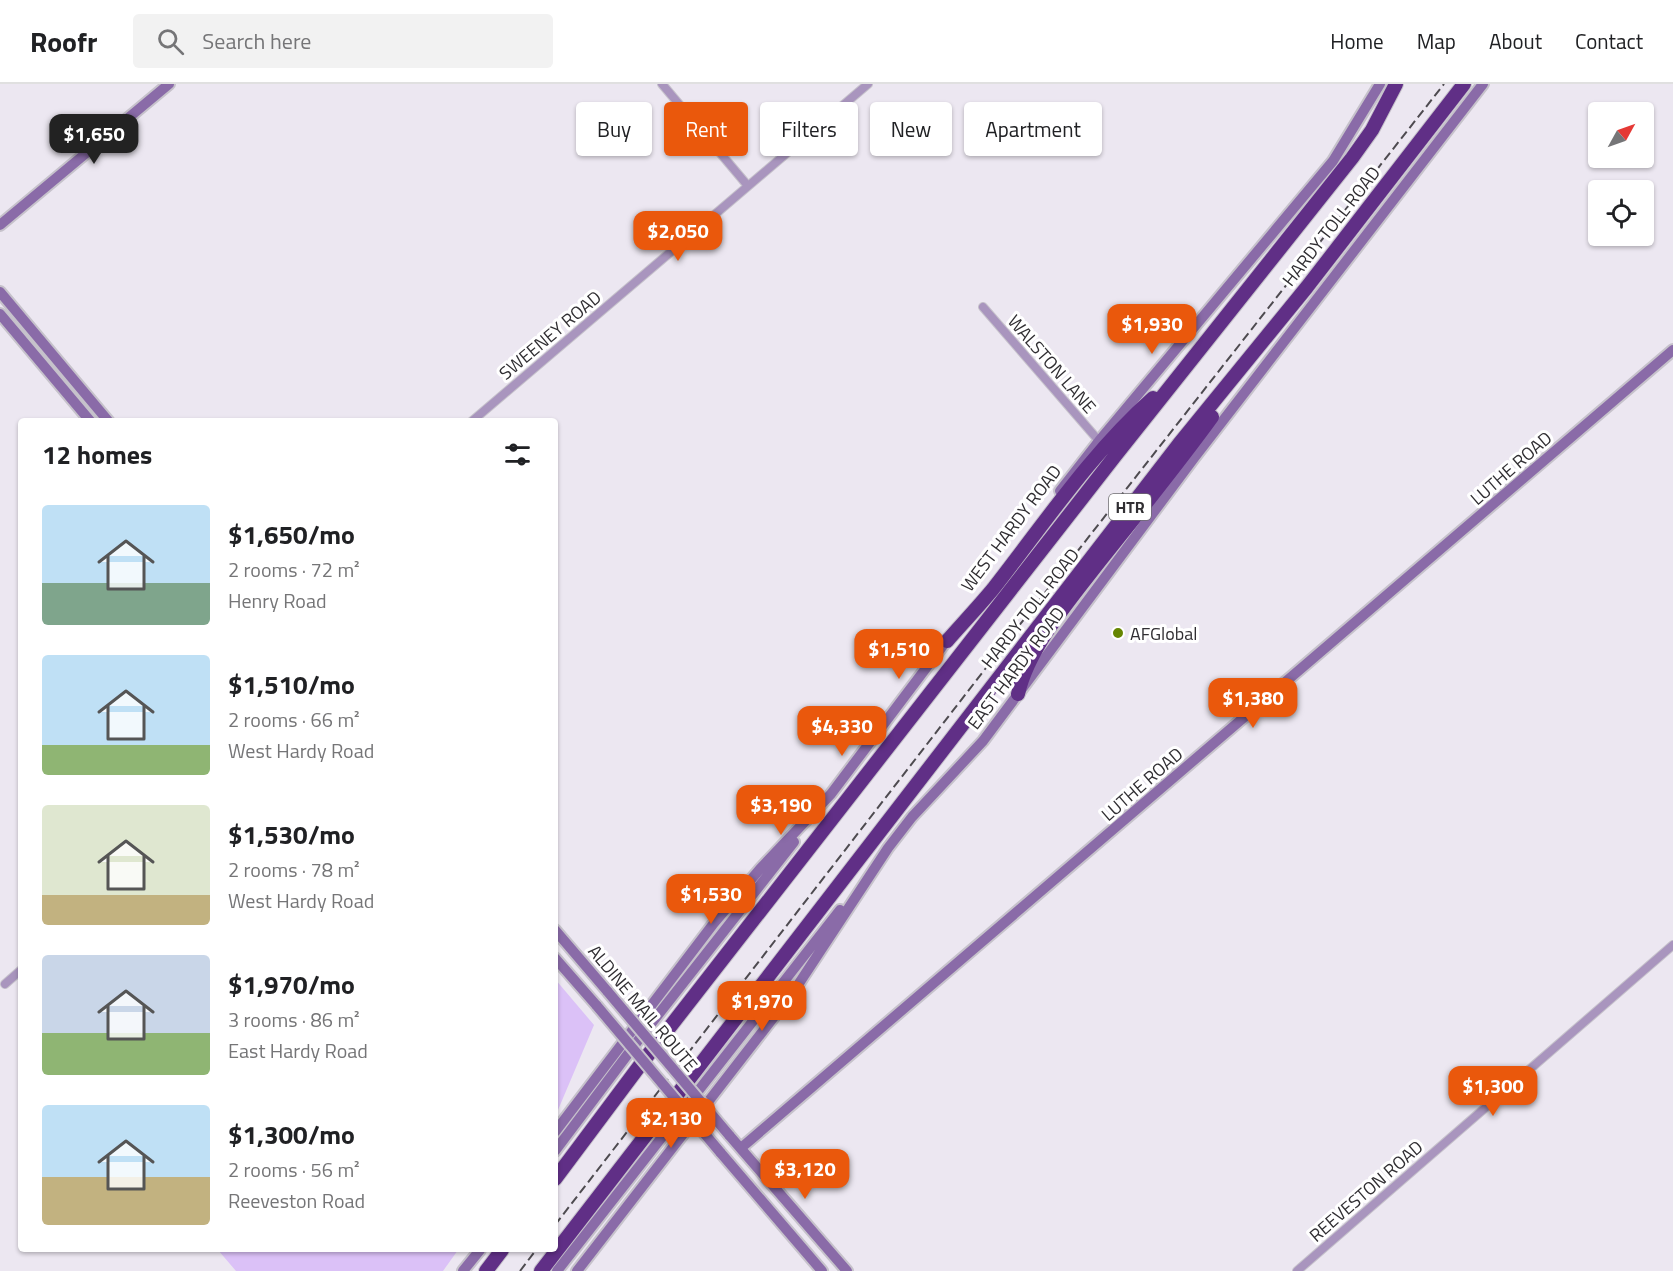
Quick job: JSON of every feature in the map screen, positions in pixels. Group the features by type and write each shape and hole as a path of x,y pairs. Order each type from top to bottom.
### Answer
{"highway":[{"name":"HARDY TOLL ROAD","path":"558,1175 1181,373 1352,158 1372,130 1396,84"},
{"name":"HARDY TOLL ROAD","path":"558,1249 1179,444 1307,287 1464,84"},
{"path":"1018,694 1021,679 1040,644 1074,595 1209,422 1307,287"},
{"path":"946,641 991,591 1062,498 1132,416 1181,373"},
{"path":"486,1271 500,1252"},
{"name":"HARDY TOLL ROAD","path":"541,1271 556,1252"}],"main road":[{"path":"0,225 169,84"},
{"name":"WEST HARDY ROAD","path":"558,1128 714,923 760,869 831,795 1099,441 1333,161 1380,84"},
{"name":"EAST HARDY ROAD","path":"577,1271 794,991 888,848 912,817 983,741 1194,458 1483,84"},
{"path":"0,292 106,418"},
{"path":"0,314 89,418"},
{"name":"LUTHE ROAD","path":"741,1148 1673,350"},
{"path":"46,368 55,358"},
{"path":"558,1147 643,1034 831,795"},
{"path":"557,1271 888,848"},
{"name":"ALDINE MAIL ROUTE","path":"558,934 847,1271"},
{"name":"ALDINE MAIL ROUTE","path":"558,961 820,1269"},
{"path":"462,1271 473,1252"},
{"path":"462,1271 478,1252"},
{"path":"820,1269 832,1253"}],"street":[{"path":"662,84 748,186"},
{"name":"SWEENEY ROAD","path":"476,418 863,86"},
{"name":"WALSTON LANE","path":"983,306 1099,441"},
{"name":"REEVESTON ROAD","path":"1297,1271 1673,945"},
{"path":"5,984 18,973"}],"shaded area":[{"path":"558,983 594,1025 558,1110"},
{"path":"220,1252 457,1252 443,1271 236,1271"}],"railway":[{"path":"558,1221 989,664 1444,84"},
{"path":"520,1271 534,1252"}],"place":[{"name":"AFGlobal","path":"1118,633"}]}
